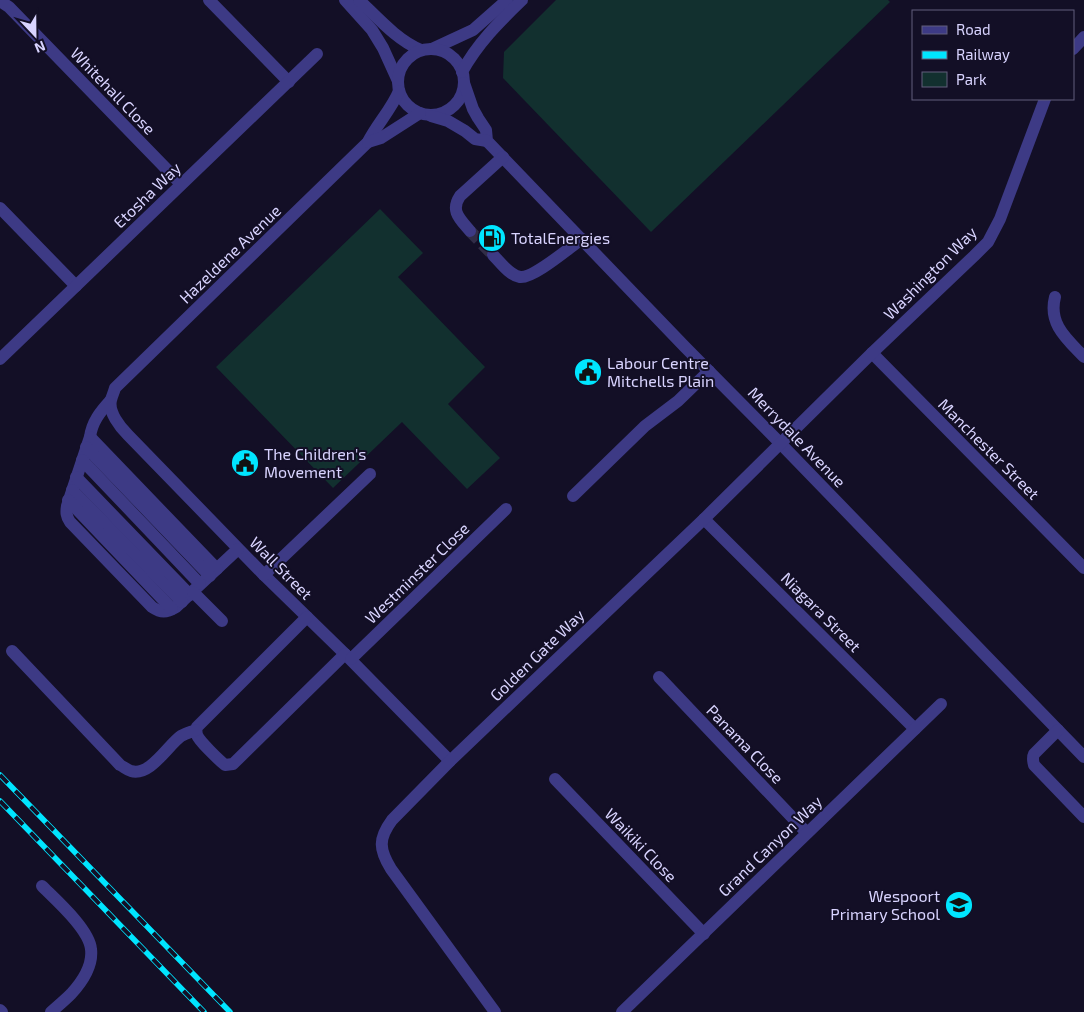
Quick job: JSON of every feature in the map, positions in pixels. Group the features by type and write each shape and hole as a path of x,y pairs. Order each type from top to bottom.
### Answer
{"street":[{"path":"209,0 289,82"},
{"path":"344,0 372,30 383,48 404,101 411,108 425,114 440,113 450,109 457,102 462,93 463,77 469,58 494,27 522,0"},
{"path":"359,0 411,46 426,50 442,51 451,56 458,63 463,77"},
{"path":"399,86 400,71 412,55 473,30 507,0"},
{"name":"Whitehall Close","path":"0,1 9,7 181,184"},
{"path":"1074,48 1084,37"},
{"name":"Etosha Way","path":"0,359 317,54"},
{"name":"Merrydale Avenue","path":"463,77 475,113 486,130 487,141"},
{"name":"Hazeldene Avenue","path":"110,401 115,388 368,142 374,130 394,104 399,86"},
{"name":"Washington Way","path":"872,353 988,242 1000,219 1045,100"},
{"name":"Hazeldene Avenue","path":"368,142 381,138 425,114"},
{"name":"Merrydale Avenue","path":"425,114 448,121 476,139 487,141 1084,757"},
{"path":"470,231 457,214 455,207 457,201 460,196 503,158"},
{"path":"0,208 76,286"},
{"path":"493,254 514,275 521,277 529,276 582,239"},
{"path":"1055,297 1052,307 1054,317 1066,338 1084,357"},
{"name":"Golden Gate Way","path":"495,1012 383,856 381,846 384,830 450,762 704,519 872,353"},
{"name":"Manchester Street","path":"872,353 1084,568"},
{"path":"573,496 645,426 678,400 709,371"},
{"path":"110,401 95,420 70,495 66,511 74,527 152,607 160,612 168,612 195,590 238,549"},
{"name":"Wall Street","path":"110,401 118,425 238,549 348,657 450,762"},
{"path":"88,442 195,590"},
{"path":"82,460 222,621"},
{"path":"264,575 370,474"},
{"path":"76,477 195,590"},
{"path":"70,495 195,590"},
{"name":"Westminster Close","path":"196,730 198,738 219,760 225,765 233,764 506,509"},
{"name":"Niagara Street","path":"704,519 915,729"},
{"path":"12,651 120,765 129,771 135,772 148,768 183,734 196,730 200,723 307,617"},
{"name":"Panama Close","path":"658,677 808,832"},
{"name":"Grand Canyon Way","path":"622,1012 941,704"},
{"path":"1058,730 1034,754 1033,762 1084,817"},
{"name":"Waikiki Close","path":"555,779 704,934"},
{"path":"42,886 82,928 91,947 91,958 84,976 71,994 51,1012"}],"green space":[{"path":"556,0 888,0 890,2 651,232 503,78 504,52"},
{"path":"380,209 423,253 398,277 485,367 448,404 500,458 467,489 402,422 333,488 216,367"}],"tunnel":[{"path":"470,231 493,255"}],"railway":[{"path":"0,775 230,1012"},
{"path":"0,801 204,1012"}],"place":[{"name":"TotalEnergies","path":"492,238"},
{"name":"Labour Centre Mitchells Plain","path":"588,372"},
{"name":"The Children's Movement","path":"245,463"},
{"name":"Wespoort Primary School","path":"959,905"}]}
